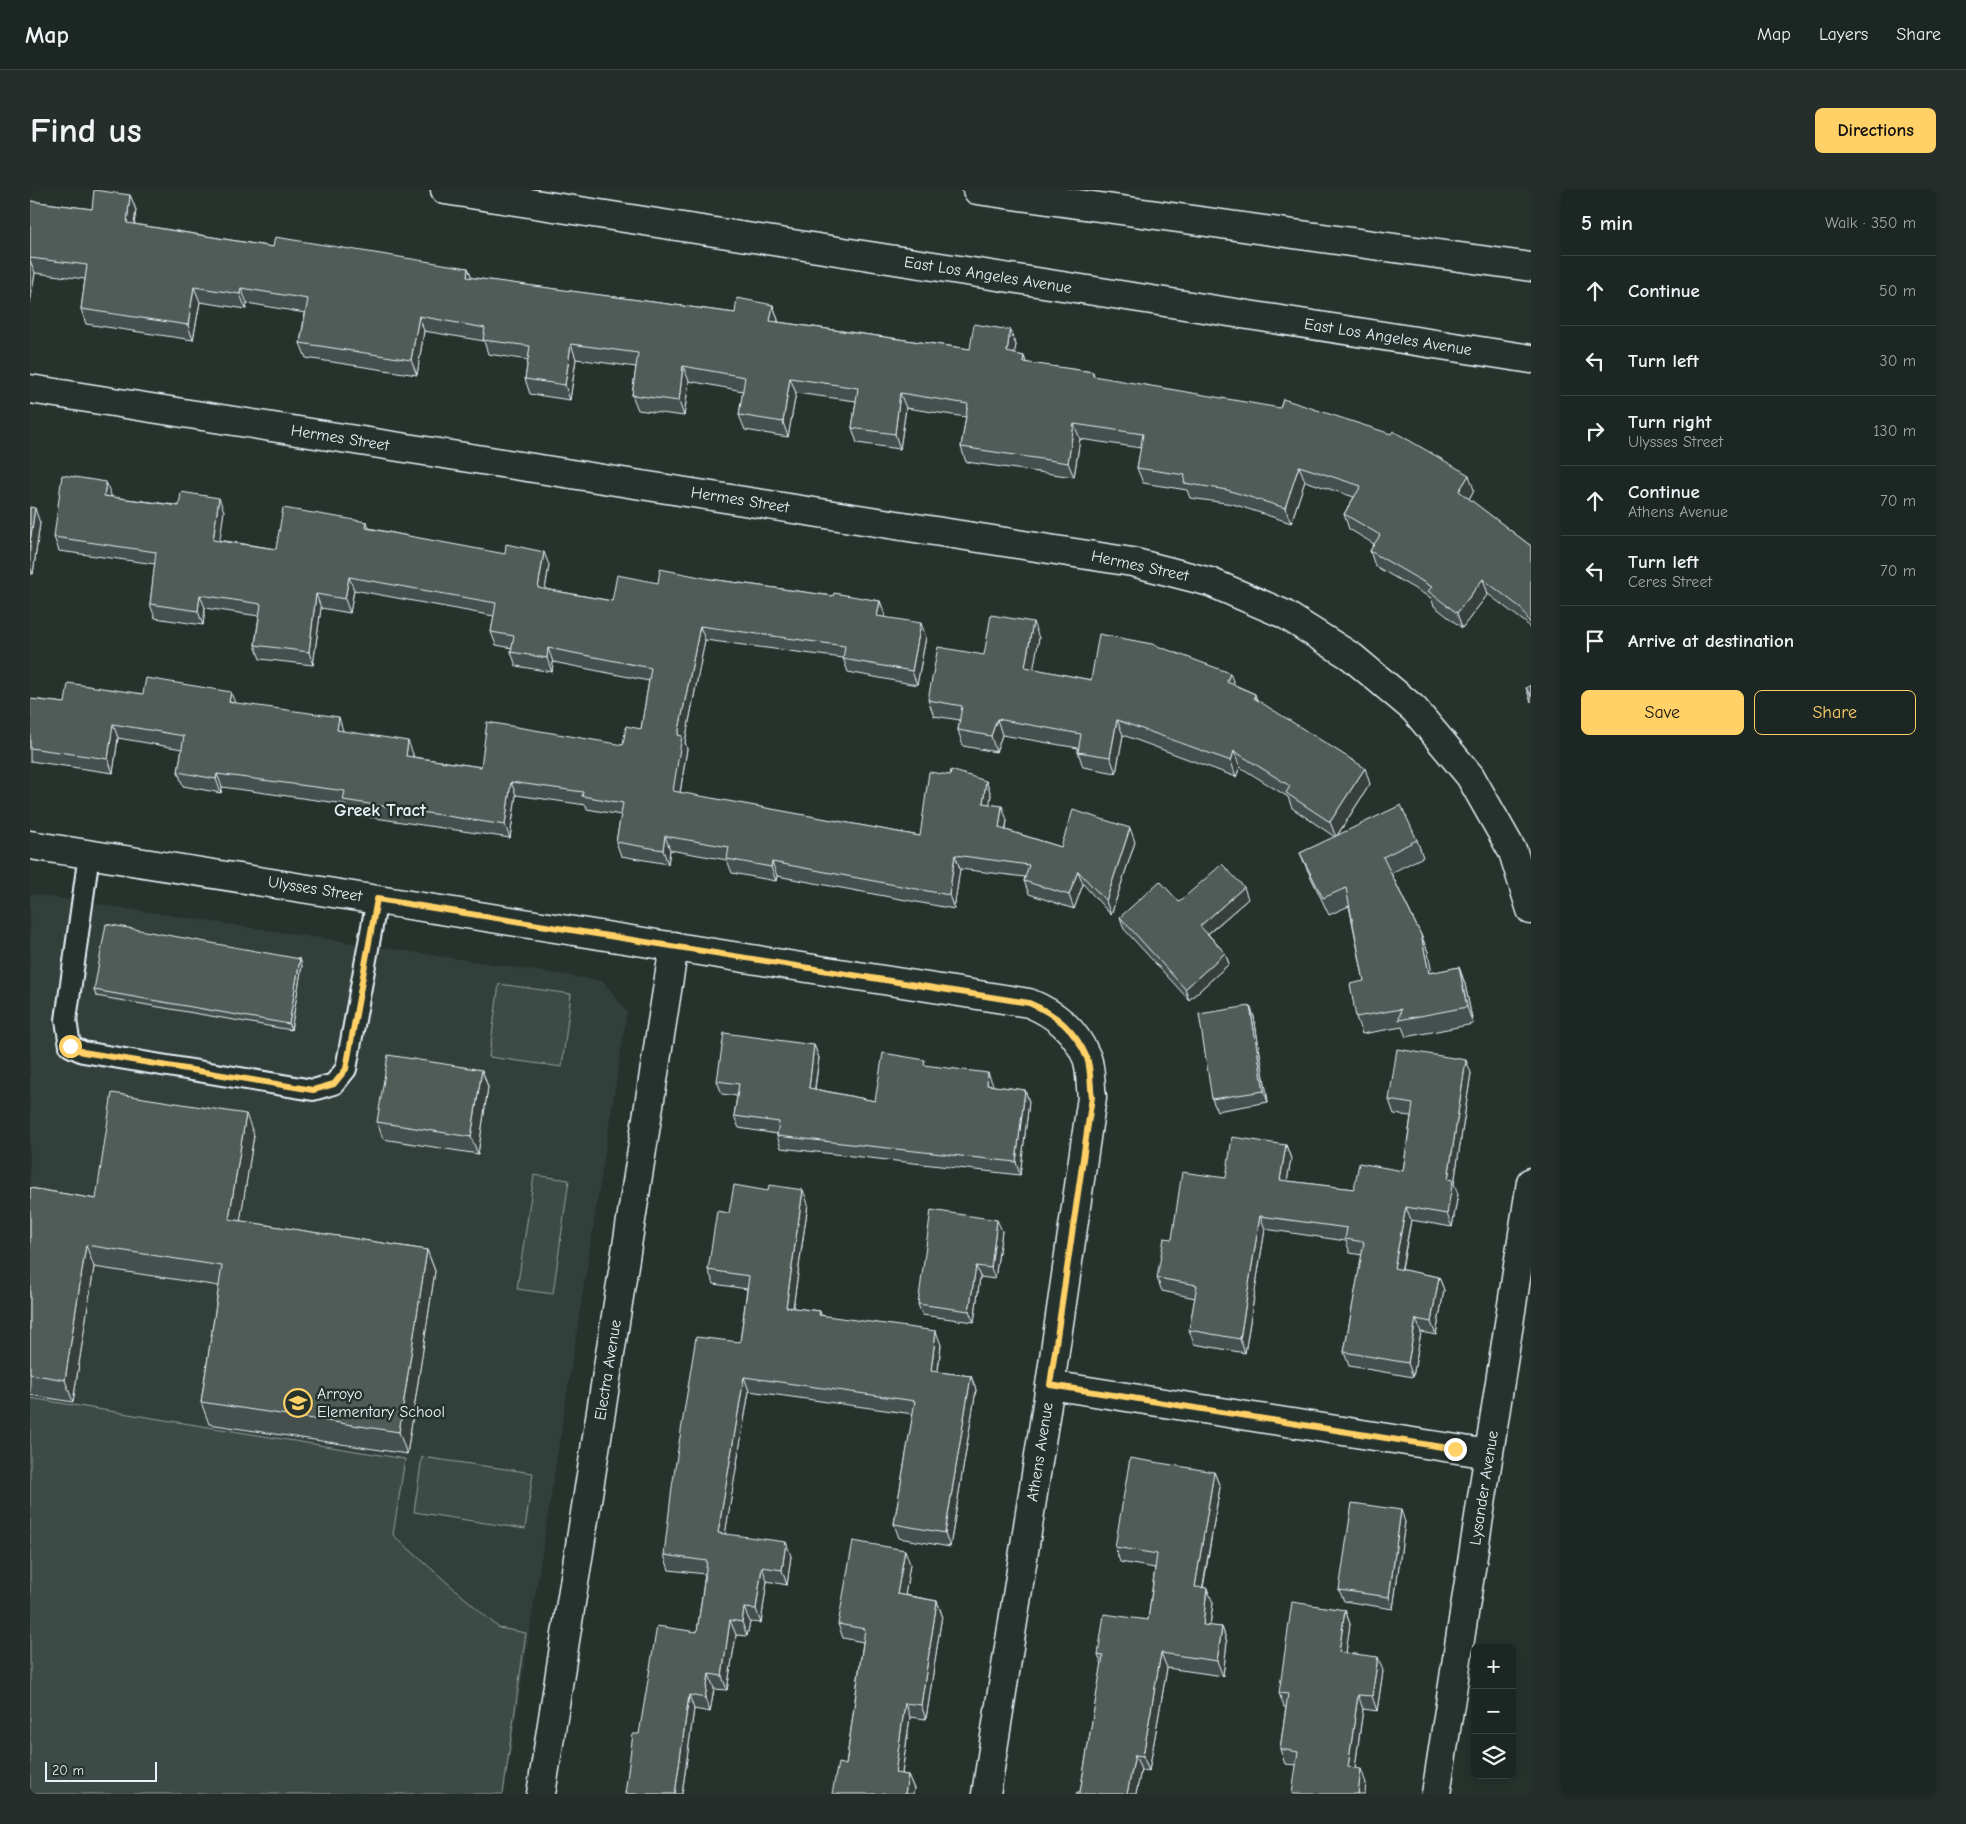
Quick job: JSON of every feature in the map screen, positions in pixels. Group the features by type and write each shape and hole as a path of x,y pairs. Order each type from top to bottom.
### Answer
{"street":[{"name":"East Los Angeles Avenue","path":"445,190 1531,360"},
{"path":"977,190 1531,267"},
{"name":"Hermes Street","path":"30,389 1132,562 1210,582 1284,614 1352,656 1414,709 1470,776 1512,852 1531,910"},
{"name":"Ulysses Street","path":"30,845 1029,1003 1050,1011 1067,1026"},
{"name":"Electra Avenue","path":"541,1794 674,946"},
{"name":"Athens Avenue","path":"986,1794 1050,1385 1092,1097 1087,1059 1067,1026"},
{"name":"Lysander Avenue","path":"1436,1794 1531,1182"},
{"path":"1050,1385 1490,1454"}],"lane":[{"path":"89,854 66,1020 70,1046 83,1052 313,1090 334,1084 346,1069 377,899"}],"shaded area":[{"name":"Arroyo Elementary School","path":"30,894 603,981 627,1012 504,1794 30,1794"},
{"path":"499,984 571,994 562,1067 489,1057"},
{"path":"534,1175 569,1180 553,1294 517,1289"},
{"path":"30,1398 405,1459 393,1535 499,1628 526,1633 503,1794 30,1794"},
{"path":"422,1457 533,1473 525,1529 414,1512"}],"building":[{"path":"94,190 130,195 127,223 273,247 275,237 468,268 467,277 735,313 737,298 773,305 770,321 970,349 974,324 1010,330 1007,352 1024,356 1023,362 1093,372 1093,376 1280,408 1283,399 1391,434 1393,431 1469,475 1459,491 1531,546 1531,624 1521,608 1483,579 1457,613 1428,591 1432,587 1370,551 1380,535 1344,514 1361,486 1299,466 1285,508 1227,490 1184,483 1185,475 1137,468 1143,434 1074,424 1068,463 961,447 968,404 900,393 895,434 852,428 858,388 790,378 783,422 739,415 745,377 683,366 679,401 632,395 638,353 571,344 565,385 525,379 530,346 483,340 485,328 419,316 411,360 300,343 308,299 241,288 240,294 194,287 188,325 81,309 87,265 30,258 30,201 92,209"},
{"path":"62,475 106,482 104,496 179,506 181,492 219,498 213,540 276,549 283,508 367,522 366,528 505,554 506,544 544,552 538,588 612,601 617,575 658,583 660,569 710,579 833,596 834,593 880,601 877,616 921,623 912,671 843,659 845,646 700,626 678,735 682,736 673,791 920,836 929,772 950,775 951,770 986,781 983,803 1002,806 999,828 1061,847 1073,810 1130,828 1106,901 1078,871 1069,895 1024,881 1029,865 955,855 949,895 772,862 771,867 727,859 729,847 665,836 663,850 616,842 623,803 582,796 583,792 511,782 505,825 343,800 345,791 217,774 216,779 178,772 184,736 113,724 108,759 30,748 30,699 65,703 68,683 143,694 146,678 231,692 229,702 339,717 337,730 408,741 406,756 481,767 487,722 623,745 626,726 641,729 651,668 548,648 547,658 511,652 514,636 491,632 496,603 349,577 345,599 316,594 309,652 255,645 261,604 200,595 198,611 150,604 156,552 54,537"},
{"path":"30,507 35,508 30,542"},
{"path":"991,615 1033,622 1025,667 1091,680 1099,634 1152,644 1230,673 1227,682 1255,694 1254,698 1365,768 1330,822 1286,793 1290,786 1234,751 1231,761 1117,720 1110,757 1078,752 1081,734 997,719 991,736 958,730 962,706 928,700 938,647 984,655"},
{"path":"1531,685 1531,696 1526,688"},
{"path":"1401,805 1417,840 1383,857 1421,935 1429,973 1459,967 1467,1007 1399,1020 1401,1009 1356,1017 1350,984 1364,981 1346,888 1323,898 1300,853"},
{"path":"1222,864 1244,887 1200,926 1225,953 1185,989 1120,917 1160,881 1179,902"},
{"path":"106,924 300,959 289,1024 94,990"},
{"path":"1250,1006 1264,1091 1212,1099 1199,1014"},
{"path":"724,1033 814,1045 809,1088 875,1101 883,1053 925,1060 924,1065 988,1073 987,1085 1025,1090 1016,1162 777,1136 779,1122 734,1116 739,1084 717,1081"},
{"path":"1397,1049 1466,1060 1448,1179 1453,1180 1447,1214 1406,1207 1394,1268 1439,1277 1431,1322 1416,1319 1408,1363 1344,1352 1364,1242 1345,1239 1347,1228 1260,1216 1240,1339 1189,1330 1197,1285 1157,1278 1164,1238 1172,1239 1182,1172 1226,1178 1232,1137 1286,1145 1280,1180 1354,1189 1359,1163 1403,1171 1413,1104 1389,1100"},
{"path":"388,1055 482,1070 471,1137 377,1122"},
{"path":"112,1093 246,1114 229,1219 427,1250 399,1432 201,1402 222,1266 86,1245 65,1380 30,1374 30,1188 96,1199"},
{"path":"734,1185 768,1191 769,1185 803,1190 786,1307 820,1311 819,1315 936,1331 931,1371 971,1376 945,1533 894,1524 915,1401 744,1377 718,1533 786,1542 782,1570 762,1567 756,1609 744,1608 742,1622 730,1620 722,1676 709,1674 705,1698 689,1695 675,1794 625,1794 633,1734 639,1734 657,1626 697,1632 707,1561 664,1555 672,1487 696,1337 740,1342 749,1276 708,1270 717,1211 729,1213"},
{"path":"931,1210 997,1220 991,1268 976,1266 969,1311 918,1304"},
{"path":"1130,1458 1214,1472 1195,1587 1207,1588 1203,1625 1222,1627 1217,1661 1161,1653 1143,1756 1135,1755 1127,1794 1076,1794 1080,1792 1103,1656 1098,1655 1104,1614 1148,1620 1157,1554 1115,1547"},
{"path":"1352,1503 1401,1510 1389,1597 1339,1590"},
{"path":"853,1541 905,1550 897,1594 937,1601 921,1705 905,1703 895,1773 908,1775 905,1794 832,1794 838,1763 846,1765 865,1629 838,1624"},
{"path":"1292,1602 1345,1610 1339,1652 1378,1657 1372,1696 1358,1695 1348,1767 1361,1769 1358,1794 1292,1794 1298,1752 1280,1749 1288,1694 1279,1693"}],"place":[{"name":"Arroyo Elementary School","path":"298,1403"}],"district":[{"name":"Greek Tract","path":"380,810"}],"route":[{"path":"70,1046 83,1052 313,1090 334,1084 346,1069 377,899 1029,1003 1050,1011 1067,1026 1087,1059 1092,1097 1050,1385 1455,1449"}]}
